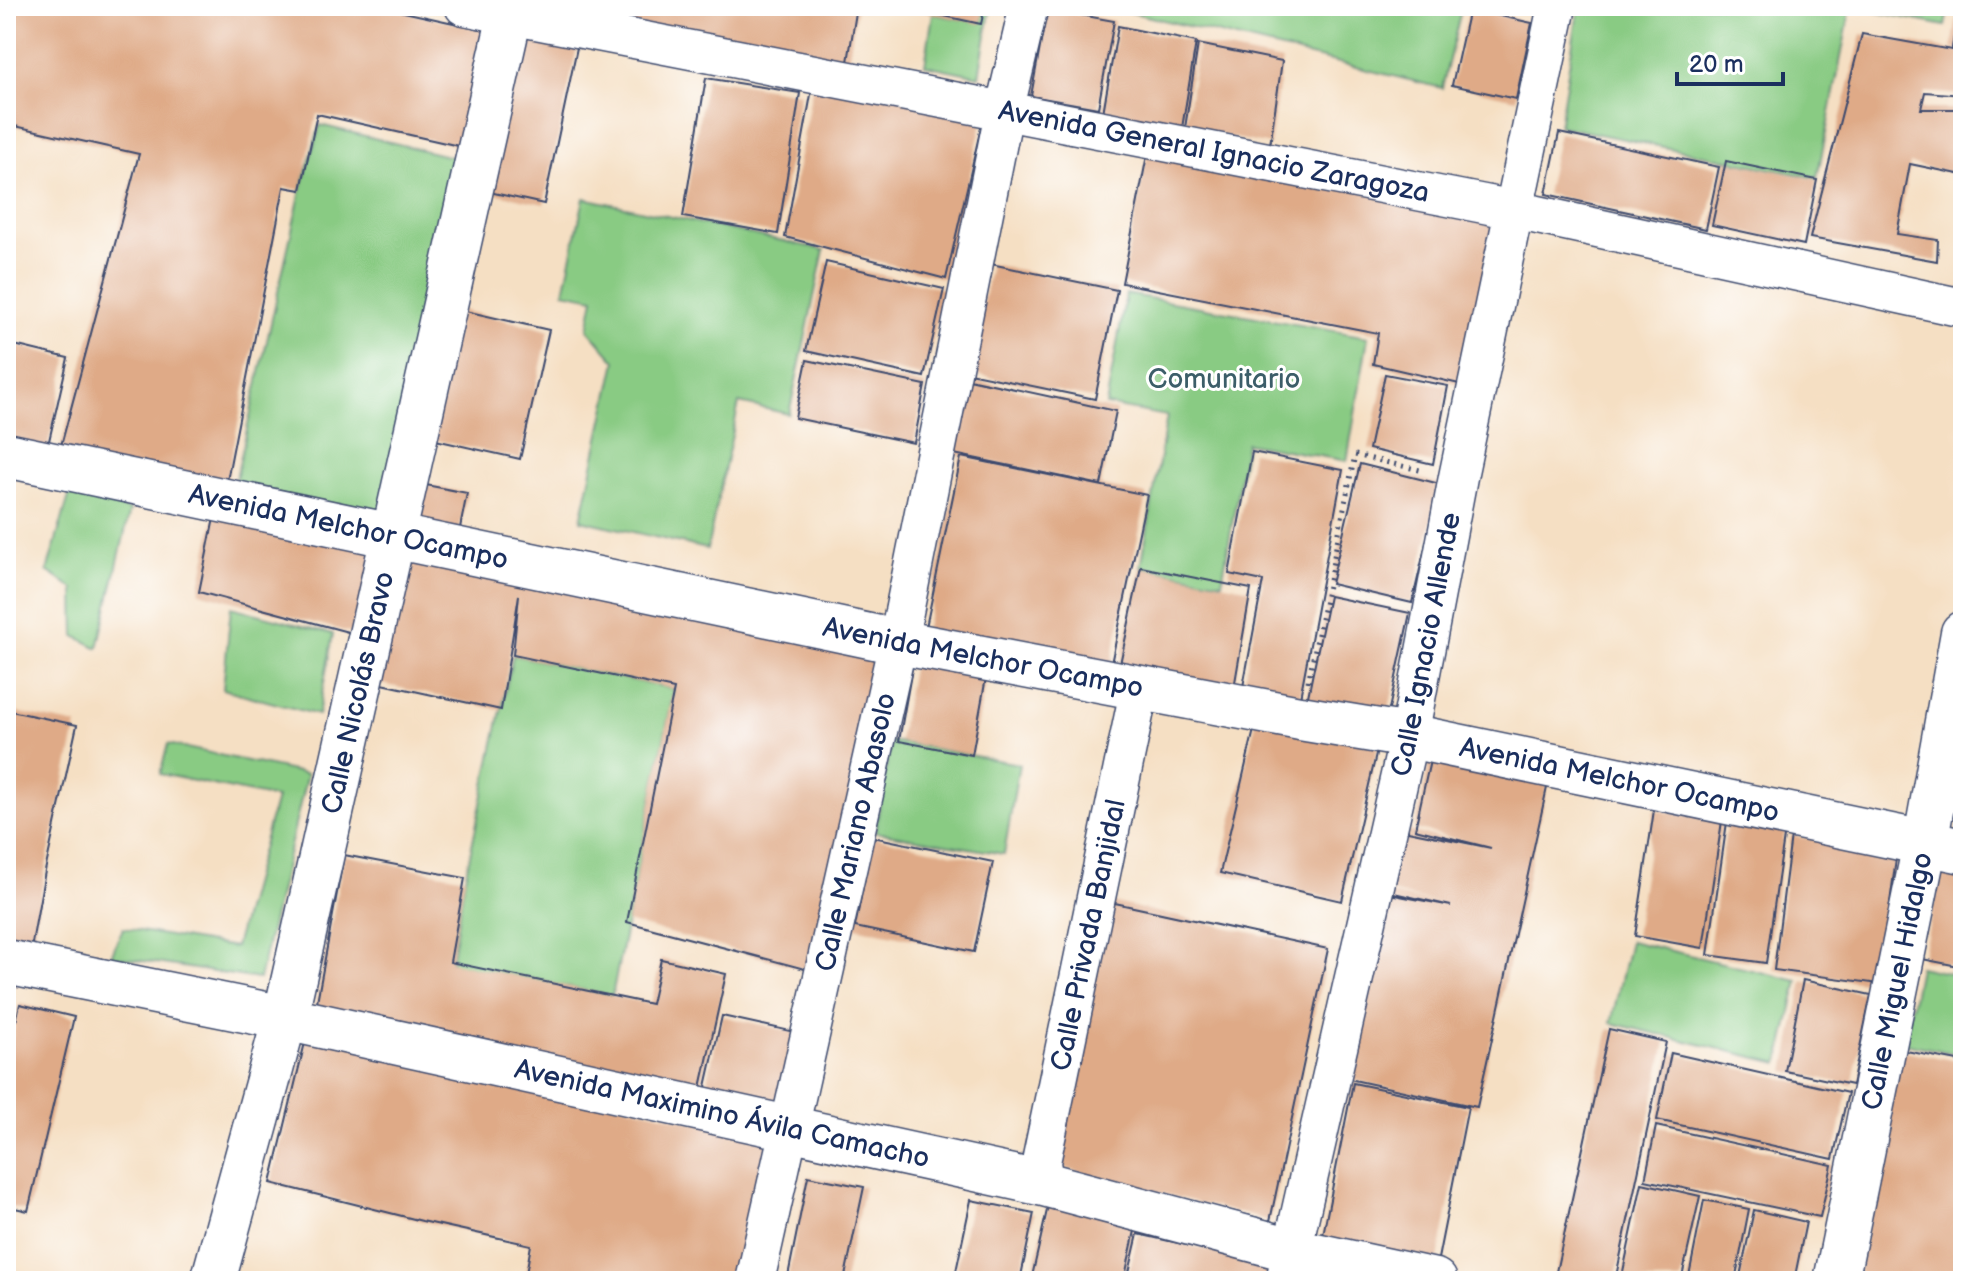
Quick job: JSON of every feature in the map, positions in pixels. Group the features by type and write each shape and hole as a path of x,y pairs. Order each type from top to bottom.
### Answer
{"street":[{"name":"Avenida General Ignacio Zaragoza","path":"464,6 511,11 1004,112 1515,210 1963,308"},
{"name":"Calle Mariano Abasolo","path":"755,1281 898,642 1004,112 1029,6"},
{"name":"Calle Ignacio Allende","path":"1289,1265 1409,736 1458,477 1557,6"},
{"name":"Calle Nicolás Bravo","path":"213,1281 285,1018 511,11"},
{"name":"Avenida Melchor Ocampo","path":"6,455 898,642 1409,736 1944,848"},
{"name":"Calle Miguel Hidalgo","path":"1836,1281 1944,848 1963,633"},
{"name":"Calle Privada Banjidal","path":"1044,1184 1041,1162 1140,686"},
{"name":"Avenida Maximino Ávila Camacho","path":"6,962 285,1018 1044,1184 1289,1265 1435,1281"}],"path":[{"path":"1300,718 1355,455 1458,477"}],"green space":[{"path":"985,6 991,6 979,76 925,65 933,14 981,23"},
{"path":"1105,6 1462,6 1442,88"},
{"path":"1579,6 1949,6 1945,26 1851,7 1817,178 1559,126"},
{"path":"320,125 472,162 386,524 234,487 301,190"},
{"path":"584,198 824,250 789,414 739,403 707,549 581,520 616,361 588,329 594,298 564,292"},
{"name":"Comunitario","path":"1126,294 1368,337 1347,461 1246,443 1222,582 1141,567 1167,416 1106,405"},
{"path":"70,493 130,510 98,648 75,636 74,589 47,571"},
{"path":"231,607 333,634 318,715 223,689"},
{"path":"513,655 674,689 612,996 451,963 465,878"},
{"path":"891,741 1019,764 1004,854 875,832"},
{"path":"168,744 307,774 259,979 111,956 123,928 235,947 276,798 160,774"},
{"path":"1630,941 1798,981 1779,1063 1611,1023"},
{"path":"1919,967 1963,976 1963,1055 1904,1043"}],"building":[{"path":"6,6 377,6 485,30 459,146 317,114 301,190 284,187 225,491 58,457 139,154 6,124"},
{"path":"605,6 857,6 848,62 603,19"},
{"path":"898,6 985,6 981,24"},
{"path":"1959,6 1963,6 1963,50 1952,48"},
{"path":"1047,9 1114,21 1098,108 1031,96"},
{"path":"1469,9 1532,23 1516,99 1452,85"},
{"path":"515,24 579,38 544,204 480,190"},
{"path":"1118,26 1196,42 1182,128 1103,113"},
{"path":"1862,34 1963,52 1963,95 1925,92 1921,109 1963,109 1963,175 1910,164 1897,234 1938,240 1937,261 1810,238"},
{"path":"1198,44 1282,61 1270,145 1185,128"},
{"path":"706,78 800,93 778,234 683,217"},
{"path":"814,78 984,114 946,279 785,237"},
{"path":"1559,133 1719,167 1706,229 1546,194"},
{"path":"1149,145 1497,215 1468,386 1373,364 1378,333 1122,283"},
{"path":"1726,161 1817,180 1804,245 1712,225"},
{"path":"826,262 944,289 924,377 806,351"},
{"path":"991,264 1117,290 1095,399 969,373"},
{"path":"461,310 549,330 520,459 431,439"},
{"path":"6,343 68,358 46,454 6,445"},
{"path":"807,360 925,385 914,443 795,418"},
{"path":"1385,374 1448,386 1433,464 1369,449"},
{"path":"969,379 1116,411 1101,485 954,454"},
{"path":"1252,452 1343,470 1299,703 1242,692 1263,581 1229,574"},
{"path":"961,457 1147,495 1109,673 924,637"},
{"path":"1360,464 1440,484 1412,603 1331,584"},
{"path":"426,485 467,493 458,538 417,529"},
{"path":"216,508 386,544 363,636 199,592"},
{"path":"399,546 883,650 816,972 627,922 674,689 513,655 519,595 501,710 373,682"},
{"path":"1141,567 1251,589 1233,694 1118,673"},
{"path":"1329,596 1410,613 1386,723 1306,706"},
{"path":"914,657 987,672 972,755 899,741"},
{"path":"6,710 77,725 29,960 6,955"},
{"path":"1257,717 1378,746 1342,901 1220,873"},
{"path":"1963,730 1963,819 1945,815"},
{"path":"1431,756 1548,783 1477,1107 1340,1077 1379,892 1451,906 1385,891 1398,829 1491,848 1415,829"},
{"path":"1654,810 1722,821 1703,948 1635,936"},
{"path":"1727,822 1785,830 1766,963 1708,955"},
{"path":"1791,836 1897,851 1879,984 1774,970"},
{"path":"873,837 993,862 974,952 855,927"},
{"path":"344,855 465,878 450,962 651,1004 661,959 726,974 700,1092 314,1018"},
{"path":"1943,861 1963,865 1963,967 1922,959"},
{"path":"1101,900 1328,949 1270,1221 1044,1163"},
{"path":"1803,980 1871,995 1852,1085 1785,1071"},
{"path":"20,1004 74,1017 28,1211 6,1206 6,1065"},
{"path":"722,1016 799,1033 782,1108 705,1091"},
{"path":"1609,1029 1666,1042 1615,1281 1554,1281"},
{"path":"308,1030 773,1141 744,1281 525,1280 531,1245 271,1183"},
{"path":"1901,1050 1963,1062 1963,1281 1857,1279"},
{"path":"1671,1053 1848,1093 1833,1159 1657,1120"},
{"path":"1353,1083 1468,1107 1437,1264 1322,1240"},
{"path":"1656,1126 1832,1165 1820,1217 1645,1180"},
{"path":"808,1176 864,1187 844,1281 787,1281"},
{"path":"1642,1183 1700,1196 1681,1281 1621,1281"},
{"path":"1050,1197 1138,1217 1124,1281 1031,1281"},
{"path":"971,1200 1034,1213 1020,1281 954,1281"},
{"path":"1704,1200 1749,1209 1735,1281 1688,1281"},
{"path":"1754,1210 1806,1222 1794,1281 1739,1281"},
{"path":"1138,1234 1271,1264 1267,1281 1127,1281"}]}
